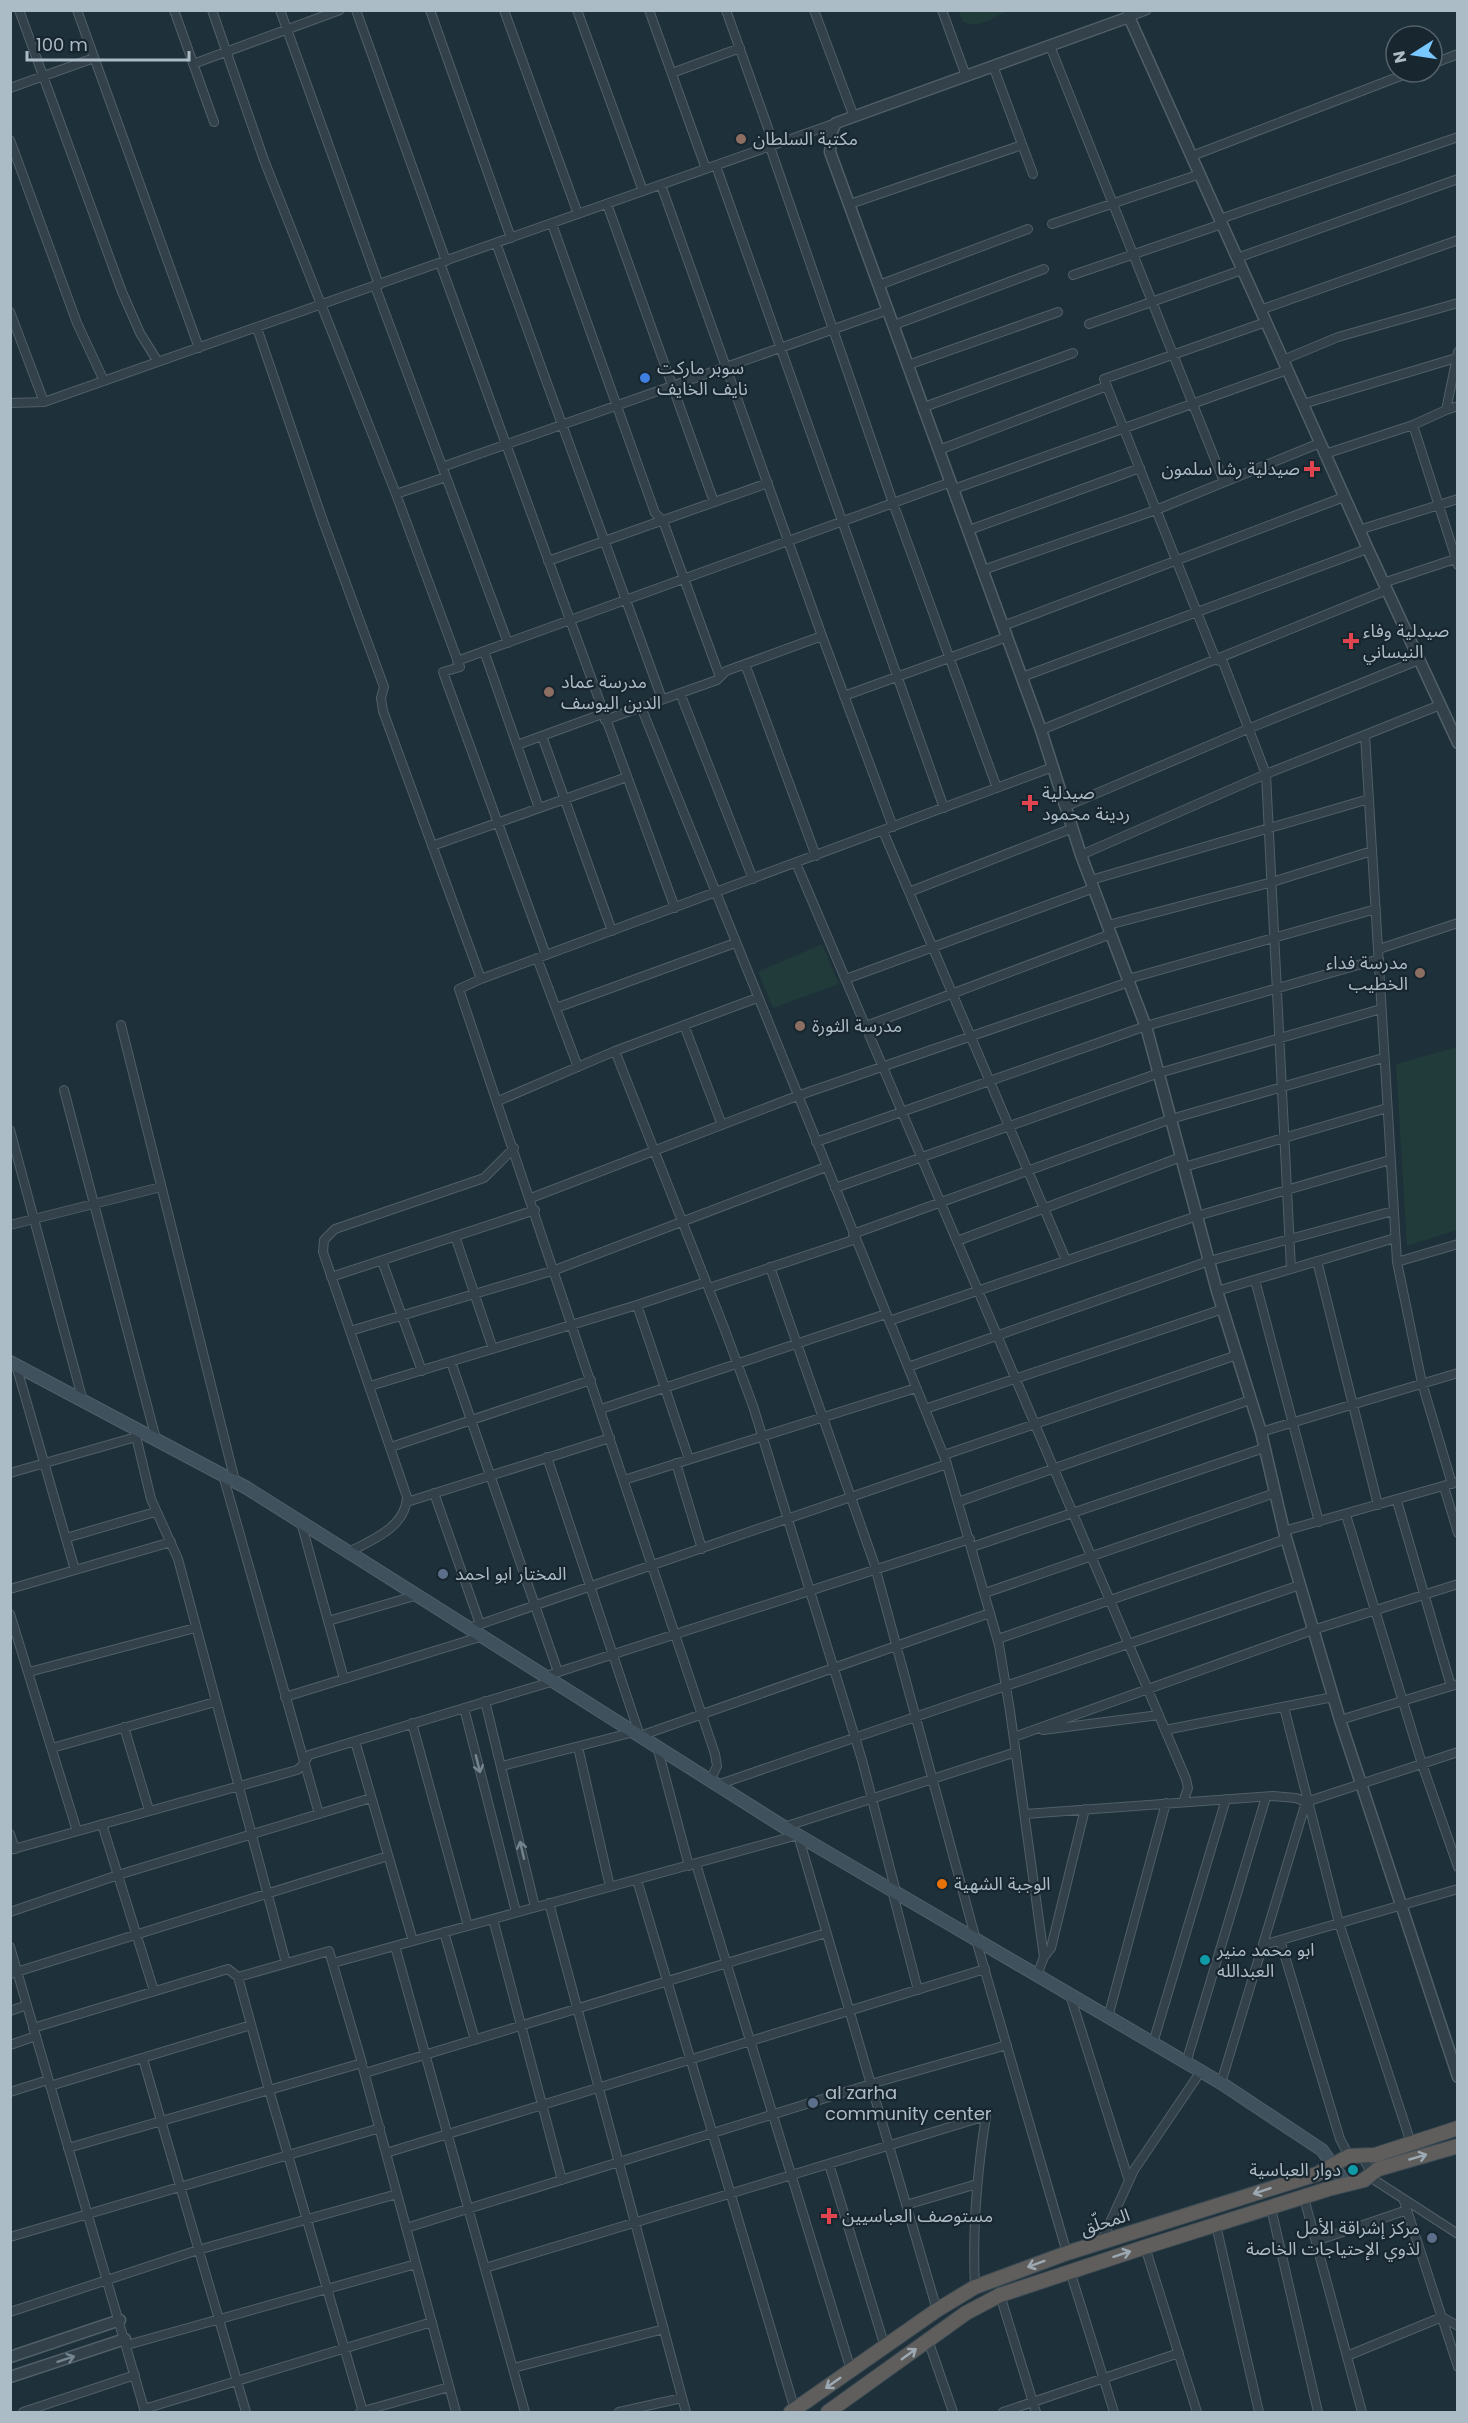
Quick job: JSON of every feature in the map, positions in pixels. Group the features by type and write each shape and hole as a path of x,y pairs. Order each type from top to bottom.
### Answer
{"highway":[{"name":"المحلّق","path":"793,2411 937,2310 975,2287 1067,2253 1317,2174 1356,2156 1375,2155 1458,2128"},
{"name":"المحلّق","path":"828,2412 966,2313 1000,2295 1145,2247 1364,2180 1378,2169 1458,2146"}],"main road":[{"path":"13,1364 135,1432 156,1439 229,1478 553,1676 637,1734 784,1827 1221,2083 1322,2150 1347,2185"}],"street":[{"path":"19,10 122,292 140,333 158,362"},
{"path":"77,10 199,348"},
{"path":"174,10 214,122"},
{"path":"212,10 276,189 396,494 458,661 460,667 443,672 498,823 556,1008 578,1067"},
{"path":"280,10 442,467 508,643"},
{"path":"193,64 340,10"},
{"path":"356,10 506,445 675,908"},
{"path":"430,10 511,238"},
{"path":"504,10 578,214"},
{"path":"577,10 643,191"},
{"path":"649,10 706,169"},
{"path":"726,10 893,503 997,788"},
{"path":"814,10 854,117"},
{"path":"942,10 966,76"},
{"path":"10,403 44,402 854,117 1050,46 1128,14 1147,10"},
{"path":"1128,14 1367,549 1458,743"},
{"path":"1050,46 1224,482"},
{"path":"672,73 740,48"},
{"path":"10,88 94,58"},
{"path":"993,66 1033,174"},
{"path":"1192,156 1384,82"},
{"path":"836,123 832,131 831,152 1008,637 1067,806 1081,855 1146,1026 1217,1291 1251,1400 1285,1535 1313,1630 1359,1784 1402,1905 1458,2077"},
{"path":"1073,275 1458,137"},
{"path":"10,140 77,323 104,381"},
{"path":"850,204 1022,145"},
{"path":"716,166 944,808"},
{"path":"1052,224 1200,174"},
{"path":"1237,258 1458,179"},
{"path":"662,185 822,636 893,827"},
{"path":"607,204 714,502"},
{"path":"552,224 655,513 662,520 720,677"},
{"path":"879,285 1028,229"},
{"path":"1260,310 1458,240"},
{"path":"496,243 662,699"},
{"path":"894,326 1044,269"},
{"path":"1089,324 1242,270"},
{"path":"458,661 893,503 1193,404 1285,365 1338,337 1458,303"},
{"path":"442,467 888,310"},
{"path":"10,312 44,402"},
{"path":"908,365 1058,312"},
{"path":"1216,660 1104,379 1266,322"},
{"path":"257,328 323,521 384,687 381,698 383,711 481,979"},
{"path":"924,407 1073,352"},
{"path":"1303,404 1457,355 1446,410"},
{"path":"939,450 1107,386"},
{"path":"1325,454 1413,425 1458,406"},
{"path":"1041,730 1216,660 1385,587 1457,561 1413,425"},
{"path":"983,570 1156,510 1320,443"},
{"path":"969,530 1140,468"},
{"path":"396,494 446,477"},
{"path":"548,561 768,483"},
{"path":"1003,626 1344,497"},
{"path":"1359,530 1458,499"},
{"path":"1022,677 1367,549"},
{"path":"517,745 680,693 720,677 726,671 822,636"},
{"path":"844,696 1008,637"},
{"path":"484,651 539,808"},
{"path":"1216,660 1223,662 1266,774 1291,1269"},
{"path":"1067,806 1250,728 1419,660"},
{"path":"745,664 816,856"},
{"path":"680,693 753,879"},
{"path":"1081,855 1266,774 1440,705"},
{"path":"641,706 757,998 946,1460 998,1639 1014,1737 1044,1957"},
{"path":"1365,735 1397,1262 1422,1383 1451,1484 1458,1533"},
{"path":"542,736 612,931"},
{"path":"1053,767 459,988 715,1754 717,1766 714,1783 855,1738 1300,1585"},
{"path":"432,846 627,777"},
{"path":"846,979 1092,884 1269,828 1369,800"},
{"path":"909,892 1073,828"},
{"path":"883,831 1066,1260"},
{"path":"866,1026 1110,930 1372,851"},
{"path":"796,863 1186,1779 1188,1788 1183,1802"},
{"path":"531,1198 797,1096 1129,981 1376,909"},
{"path":"816,1142 1146,1026 1277,988 1379,954 1458,923"},
{"path":"556,1008 735,943"},
{"path":"498,1101 615,1051 757,998"},
{"path":"835,1188 1159,1073 1381,1009"},
{"path":"121,1025 162,1187 229,1478 285,1697 319,1814"},
{"path":"684,1025 722,1125"},
{"path":"615,1051 738,1363 763,1436 873,1798 918,1990"},
{"path":"370,1386 770,1267 1171,1119 1383,1058"},
{"path":"64,1090 156,1439"},
{"path":"957,1241 1183,1162 1284,1139 1386,1108"},
{"path":"10,1131 82,1401"},
{"path":"349,1552 390,1529 401,1516 407,1497 332,1277 322,1245 324,1240 335,1229 484,1178 514,1148"},
{"path":"601,1409 797,1344 978,1290 1197,1216 1390,1160"},
{"path":"351,1331 555,1270 826,1167"},
{"path":"10,1226 162,1187"},
{"path":"332,1277 535,1210"},
{"path":"908,1367 1209,1262 1393,1211"},
{"path":"455,1236 493,1349"},
{"path":"1217,1291 1395,1239"},
{"path":"1397,1262 1458,1244"},
{"path":"382,1261 422,1371"},
{"path":"1317,1261 1378,1505"},
{"path":"770,1267 876,1570 976,1940 1067,2253"},
{"path":"1255,1280 1319,1522"},
{"path":"637,1305 689,1459"},
{"path":"925,1409 1223,1309"},
{"path":"285,1697 344,1679 536,1605 851,1497 1035,1424 1237,1355"},
{"path":"451,1362 536,1605 553,1676"},
{"path":"13,1364 75,1570"},
{"path":"1260,1432 1458,1373"},
{"path":"391,1447 591,1380"},
{"path":"624,1480 916,1388"},
{"path":"958,1502 1251,1400"},
{"path":"10,1473 135,1432 155,1512 178,1559 286,1963"},
{"path":"407,1502 610,1438"},
{"path":"10,1834 13,1850 297,1770 309,1755 464,1708 613,1654 876,1570 1073,1513 1264,1448"},
{"path":"547,1457 613,1654 637,1734"},
{"path":"676,1463 702,1549"},
{"path":"998,1639 1319,1522 1451,1484"},
{"path":"434,1493 477,1629"},
{"path":"985,1593 1275,1493"},
{"path":"1340,1720 1454,1685 1397,1501"},
{"path":"66,1538 155,1512"},
{"path":"1346,1515 1422,1764 1458,1867"},
{"path":"301,1522 344,1679"},
{"path":"10,1589 171,1542"},
{"path":"1014,1737 1313,1630 1458,1584"},
{"path":"328,1621 418,1595"},
{"path":"502,1766 637,1734 702,1714 990,1613"},
{"path":"10,1614 77,1831"},
{"path":"28,1672 195,1628"},
{"path":"1165,1730 1333,1697"},
{"path":"485,1701 535,1907"},
{"path":"52,1748 215,1702"},
{"path":"1284,1707 1306,1802 1339,1923 1411,2143"},
{"path":"464,1708 516,1912"},
{"path":"1029,1732 1159,1715"},
{"path":"412,1724 468,1926"},
{"path":"124,1727 149,1810"},
{"path":"355,1741 413,1941"},
{"path":"657,1746 851,2370"},
{"path":"578,1747 610,1887"},
{"path":"784,1827 1016,1752"},
{"path":"1025,1814 1266,1797 1296,1798 1306,1802 1458,1752"},
{"path":"1186,2062 1266,1797"},
{"path":"10,1912 118,1875 371,1798"},
{"path":"1153,2043 1226,1799"},
{"path":"1221,2083 1306,1802"},
{"path":"1108,2017 1166,1803"},
{"path":"1037,1975 1044,1957 1051,1948 1085,1809"},
{"path":"102,1824 154,1991"},
{"path":"333,1963 798,1835 937,2310"},
{"path":"14,1972 388,1856"},
{"path":"637,1880 793,2411"},
{"path":"1263,1945 1458,1889"},
{"path":"549,1903 686,2412"},
{"path":"493,1919 562,2180"},
{"path":"444,1932 475,2040"},
{"path":"365,2073 826,1933"},
{"path":"1280,1940 1340,2139 1376,2181 1406,2205 1458,2234"},
{"path":"395,1946 525,2412"},
{"path":"10,1947 14,1972 27,2005 145,2410 432,2322"},
{"path":"238,1977 329,1951 365,2073 456,2412"},
{"path":"10,2045 35,2032 154,1991 228,1969 238,1977 362,2412 449,2387"},
{"path":"386,2153 985,1970"},
{"path":"1070,1995 1129,2181"},
{"path":"10,2010 27,2005"},
{"path":"10,2092 143,2059 251,2025"},
{"path":"406,2228 871,2084 1007,2045"},
{"path":"143,2059 246,2412"},
{"path":"69,2148 362,2064"},
{"path":"1101,2242 1134,2170 1200,2071"},
{"path":"485,2268 987,2116 977,2184 973,2251 975,2287"},
{"path":"10,2237 380,2128"},
{"path":"829,2164 885,2347"},
{"path":"906,2205 977,2184"},
{"path":"10,2312 198,2250 397,2194"},
{"path":"1304,2198 1362,2412"},
{"path":"1316,2241 1406,2205"},
{"path":"1406,2205 1458,2367"},
{"path":"1271,2208 1318,2412"},
{"path":"1216,2225 1259,2412"},
{"path":"1145,2247 1197,2412"},
{"path":"10,2377 126,2342 218,2320 416,2264"},
{"path":"1070,2271 1114,2412"},
{"path":"1000,2295 1035,2408"},
{"path":"1442,2317 1458,2326"},
{"path":"1347,2356 1442,2317"},
{"path":"10,2357 120,2320"},
{"path":"513,2368 664,2329"},
{"path":"928,2340 953,2412"},
{"path":"1003,2412 1035,2408 1104,2378 1179,2353"},
{"path":"23,2412 135,2375"},
{"path":"619,2412 682,2398"}],"green space":[{"path":"958,10 1007,11 986,22 969,24 963,22"},
{"path":"822,944 839,984 773,1008 758,972"},
{"path":"1457,1047 1457,1230 1407,1246 1396,1064"}],"place":[{"name":"مكتبة السلطان","path":"741,139"},
{"name":"سوبر ماركت نايف الخايف","path":"645,378"},
{"name":"صيدلية رشا سلمون","path":"1312,469"},
{"name":"صيدلية وفاء النيساني","path":"1351,641"},
{"name":"مدرسة عماد الدين اليوسف","path":"549,692"},
{"name":"صيدلية ردينة محمود","path":"1030,803"},
{"name":"مدرسة فداء الخطيب","path":"1420,973"},
{"name":"مدرسة الثورة","path":"800,1026"},
{"name":"المختار ابو احمد","path":"443,1574"},
{"name":"الوجبة الشهية","path":"942,1884"},
{"name":"ابو محمد منير العبدالله","path":"1205,1960"},
{"name":"al zarha community center","path":"813,2103"},
{"name":"دوار العباسية","path":"1353,2170"},
{"name":"مستوصف العباسيين","path":"829,2216"},
{"name":"مركز إشراقة الأمل لذوي الإحتياجات الخاصة","path":"1432,2238"}]}
